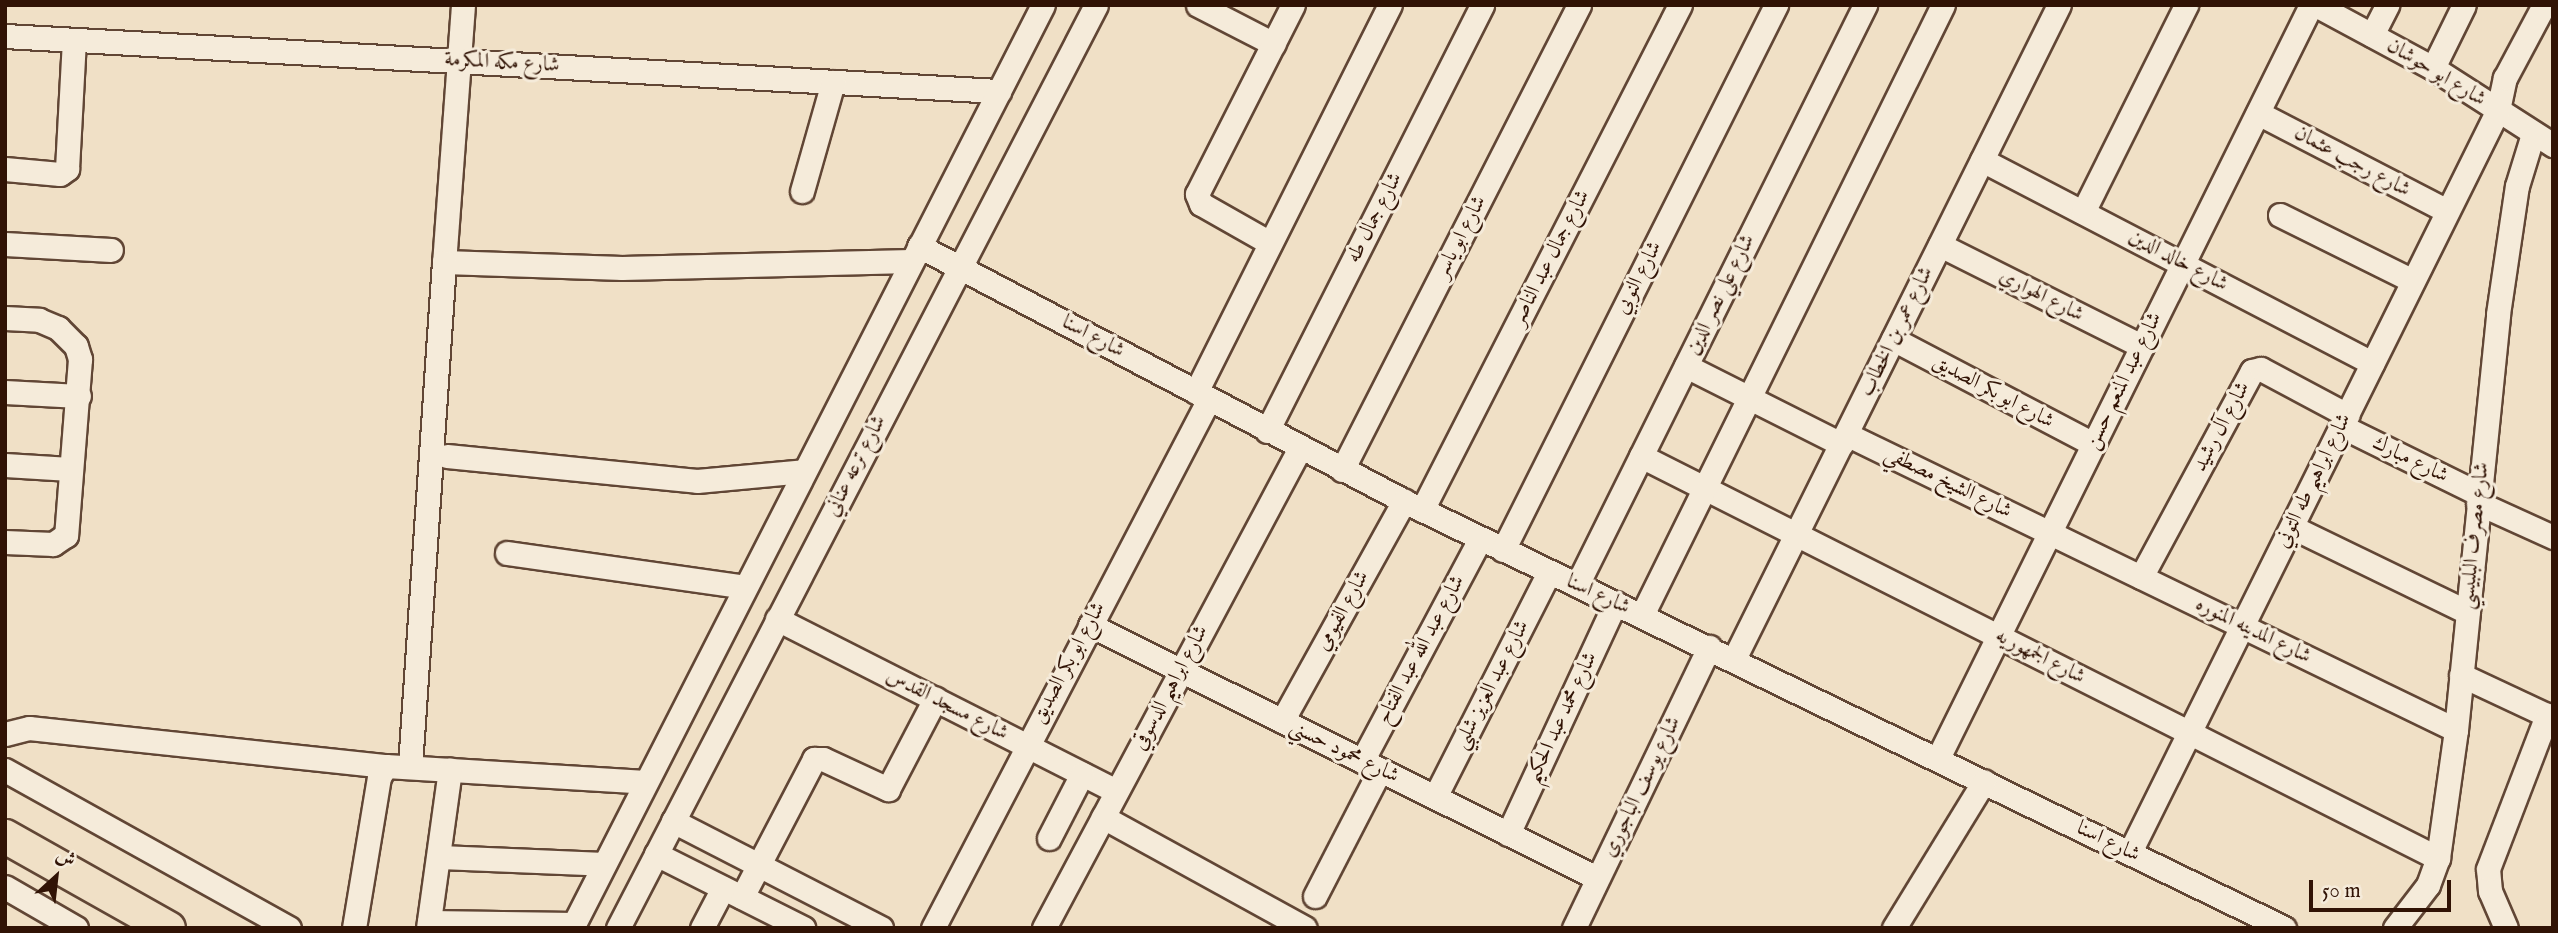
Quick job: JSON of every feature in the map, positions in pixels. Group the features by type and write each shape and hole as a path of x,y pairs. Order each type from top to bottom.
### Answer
{"highway":[{"path":"5,836 168,928"}],"street":[{"path":"410,766 463,5"},
{"name":"شارع ترعه عناني","path":"573,926 1043,5"},
{"name":"شارع ترعه عناني","path":"625,925 656,854 1096,5"},
{"path":"1198,5 1274,44"},
{"path":"1270,243 1201,204 1197,194 1293,5"},
{"name":"شارع ابو بكر الصديق","path":"933,928 1025,745 1090,625 1202,395 1270,243 1390,5"},
{"name":"شارع جمال طه","path":"1267,430 1482,5"},
{"name":"شارع ابو ياسر","path":"1342,470 1579,5"},
{"name":"شارع جمال عبد الناصر","path":"1413,506 1680,5"},
{"name":"شارع النوبي","path":"1503,550 1776,5"},
{"name":"شارع علي نصر الدين","path":"1577,585 1864,5"},
{"path":"1642,615 1943,5"},
{"name":"شارع عمر بن الخطاب","path":"1734,659 2059,5"},
{"path":"2083,212 2186,5"},
{"name":"شارع ابو حوشان","path":"2313,5 2433,68 2543,140"},
{"name":"شارع عبد المنعم حسن","path":"1938,758 2313,5"},
{"path":"2372,35 2387,5"},
{"path":"2433,68 2464,5"},
{"name":"شارع ابراهيم طه التوني","path":"2130,852 2498,110 2505,78 2544,5"},
{"name":"شارع مكه المكرمة","path":"5,36 999,92"},
{"path":"5,169 60,174 67,169 74,40"},
{"path":"802,191 833,82"},
{"name":"شارع رجب عثمان","path":"2258,113 2447,211"},
{"name":"شارع مصرف البلبيسي","path":"2395,928 2428,885 2438,858 2456,730 2478,498 2508,239 2543,140"},
{"name":"شارع خالد الدين","path":"1982,160 2372,363"},
{"path":"2280,215 2413,281"},
{"path":"5,244 111,250"},
{"name":"شارع الهواري","path":"1940,245 2142,346"},
{"path":"444,262 622,268 915,254"},
{"name":"شارع اسنا","path":"915,254 959,267 1413,506 1984,780 2284,928"},
{"path":"5,318 48,323 68,337 80,359 79,396 64,540 53,544 5,542"},
{"name":"شارع ابو بكر الصديق","path":"1893,339 2093,444"},
{"name":"شارع الشيخ مصطفي","path":"1686,366 1749,398 2049,533"},
{"name":"شارع آل رشيد","path":"2141,577 2252,371 2261,369 2344,421"},
{"path":"5,392 79,396"},
{"name":"شارع مبارك","path":"2344,421 2478,498 2553,537"},
{"name":"شارع ابراهيم الدسوقي","path":"1044,928 1300,448"},
{"path":"447,456 696,481 804,471"},
{"name":"شارع الجمهوريه","path":"1641,456 2438,858"},
{"path":"5,466 70,469"},
{"name":"شارع الفيومي","path":"1282,721 1413,506"},
{"path":"2292,527 2468,612"},
{"name":"شارع المدينه المنوره","path":"2049,533 2456,730"},
{"name":"شارع عبد الله عبد الفتاح","path":"1315,896 1371,765 1480,539"},
{"path":"507,553 745,587"},
{"name":"شارع عبد العزيز شلبي","path":"1435,797 1549,572"},
{"name":"شارع محمد عبد الحكيم","path":"1508,834 1615,603"},
{"name":"شارع مسجد القدس","path":"777,619 1116,791"},
{"name":"شارع محمود حسني","path":"1090,625 1598,878"},
{"name":"شارع يوسف الباجوري","path":"1574,928 1709,647"},
{"path":"2461,675 2550,717 2488,869 2490,891 2506,928"},
{"path":"702,928 759,866 814,759 824,760 888,789 935,699"},
{"path":"5,734 29,728 386,766 646,782"},
{"path":"354,928 379,778 386,766"},
{"path":"5,770 289,928"},
{"path":"450,770 429,925 573,926"},
{"path":"1049,838 1082,774"},
{"path":"1894,928 1984,780"},
{"path":"1103,817 1305,928"},
{"path":"673,821 881,928"},
{"path":"656,854 801,927 816,895"},
{"path":"440,857 604,864"},
{"path":"5,887 76,928"}]}
